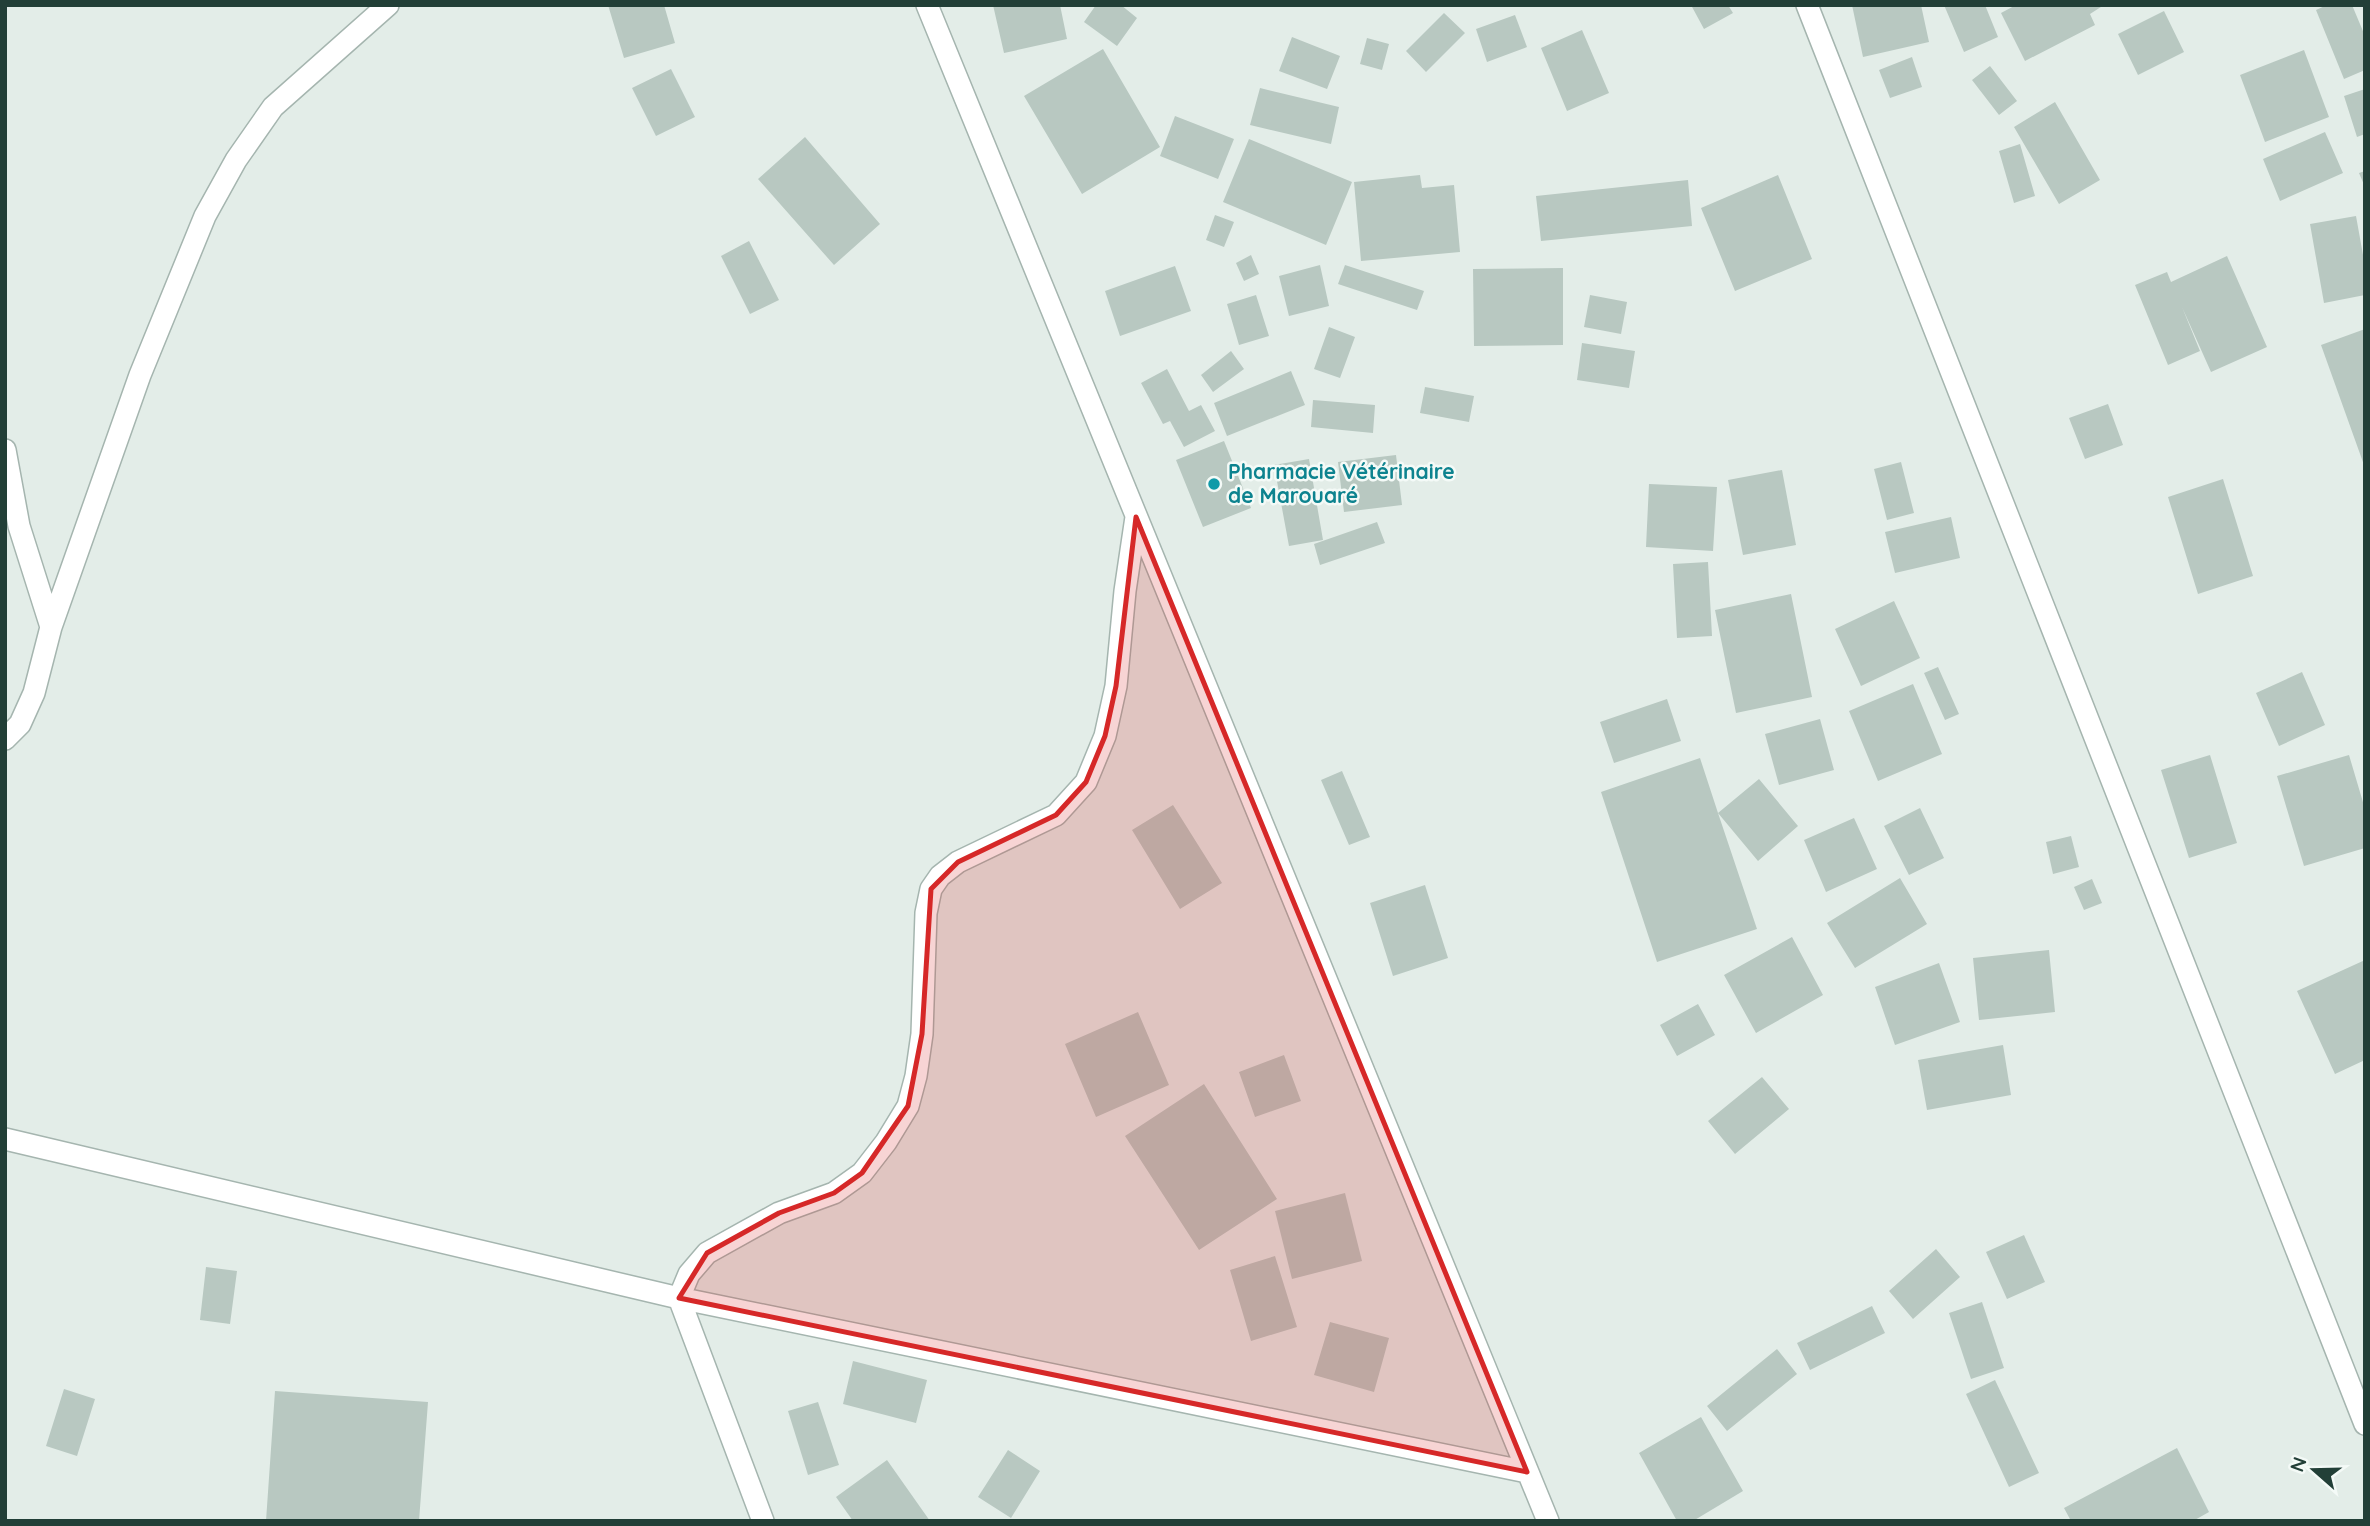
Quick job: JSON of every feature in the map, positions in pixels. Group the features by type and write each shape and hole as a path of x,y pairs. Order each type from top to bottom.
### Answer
{"street":[{"path":"5,739 20,724 34,693 51,627 140,375 205,216 236,160 273,107 388,5"},
{"path":"927,5 1548,1521"},
{"path":"1807,5 2365,1424"},
{"path":"5,450 19,526 51,627"},
{"path":"763,1521 678,1298 689,1275 707,1253 779,1213 834,1193 862,1173 886,1142 908,1106 916,1076 922,1034 926,913 931,889 940,876 958,862 1056,815 1086,782 1105,736 1116,686 1125,591 1136,517"},
{"path":"5,1139 678,1298 1527,1472"}],"highlighted area":[{"path":"1136,517 1527,1472 679,1298 707,1253 779,1213 834,1193 862,1173 908,1106 922,1034 931,889 958,862 1056,815 1086,782 1105,736 1116,686"}],"building":[{"path":"608,5 664,5 675,43 624,58"},
{"path":"993,5 1060,5 1067,39 1004,53"},
{"path":"1096,5 1121,5 1137,18 1117,46 1084,22"},
{"path":"1691,5 1728,5 1733,13 1704,29"},
{"path":"1852,5 1921,5 1929,42 1863,57"},
{"path":"1944,5 1985,5 1998,37 1964,52"},
{"path":"2016,5 2104,5 2090,14 2095,25 2025,61 2001,13"},
{"path":"2327,5 2352,5 2365,36 2365,70 2344,79 2316,10"},
{"path":"2164,11 2184,52 2138,75 2118,34"},
{"path":"1444,13 1465,33 1426,72 1406,51"},
{"path":"1515,15 1527,47 1487,62 1476,29"},
{"path":"1582,30 1609,93 1567,111 1541,48"},
{"path":"1292,37 1340,56 1327,89 1279,71"},
{"path":"1367,38 1389,44 1382,70 1360,64"},
{"path":"1103,49 1160,147 1082,194 1024,96"},
{"path":"2304,50 2329,117 2265,142 2240,75"},
{"path":"1912,57 1922,87 1890,98 1879,70"},
{"path":"1990,66 2017,101 1999,115 1972,80"},
{"path":"671,69 695,117 656,136 632,88"},
{"path":"1260,88 1339,107 1331,144 1250,125"},
{"path":"2365,89 2365,134 2357,137 2344,96"},
{"path":"2055,102 2100,180 2059,204 2014,127"},
{"path":"1175,116 1234,139 1218,179 1160,156"},
{"path":"2325,132 2343,173 2280,201 2263,159"},
{"path":"805,137 880,224 834,265 758,179"},
{"path":"1249,139 1352,182 1326,245 1223,202"},
{"path":"2020,144 2035,196 2014,203 1999,151"},
{"path":"2365,171 2365,187 2359,173"},
{"path":"1420,175 1422,188 1454,185 1460,252 1361,261 1354,182"},
{"path":"1778,175 1812,259 1735,291 1701,208"},
{"path":"1688,180 1692,226 1541,241 1536,196"},
{"path":"1215,215 1234,222 1224,247 1206,240"},
{"path":"2356,216 2365,266 2365,295 2324,303 2310,224"},
{"path":"749,241 779,300 750,314 721,256"},
{"path":"1251,255 1259,274 1244,281 1236,263"},
{"path":"2227,256 2267,347 2211,372 2182,307 2200,351 2168,365 2135,285 2167,272 2171,282"},
{"path":"1320,265 1329,306 1289,316 1279,276"},
{"path":"1345,265 1424,291 1417,310 1338,284"},
{"path":"1175,266 1191,311 1120,336 1105,291"},
{"path":"1563,268 1563,345 1474,346 1473,269"},
{"path":"1256,295 1269,336 1239,345 1227,304"},
{"path":"1590,295 1627,302 1621,334 1584,327"},
{"path":"1329,327 1355,337 1340,378 1314,369"},
{"path":"2365,329 2365,465 2364,465 2321,345"},
{"path":"1582,343 1635,351 1629,388 1577,380"},
{"path":"1231,351 1244,369 1213,392 1201,375"},
{"path":"1167,369 1189,411 1201,405 1215,431 1184,447 1170,421 1163,424 1141,383"},
{"path":"1291,371 1305,405 1227,436 1214,403"},
{"path":"1425,387 1474,396 1469,422 1420,413"},
{"path":"1313,400 1375,405 1373,433 1311,427"},
{"path":"2108,404 2123,445 2085,459 2069,418"},
{"name":"Pharmacie Vétérinaire de Marouaré","path":"1224,441 1251,508 1203,527 1176,460"},
{"path":"1396,455 1402,505 1344,512 1338,462"},
{"path":"1309,459 1323,540 1289,546 1274,465"},
{"path":"1901,462 1914,513 1887,520 1874,469"},
{"path":"1782,470 1796,545 1743,555 1728,480"},
{"path":"2223,479 2253,576 2198,594 2168,497"},
{"path":"1649,484 1717,487 1713,551 1646,547"},
{"path":"1951,517 1960,558 1895,573 1885,532"},
{"path":"1377,522 1385,543 1320,565 1314,544"},
{"path":"1708,562 1712,636 1677,638 1673,564"},
{"path":"1791,594 1812,697 1736,713 1715,610"},
{"path":"1894,601 1920,658 1861,686 1835,629"},
{"path":"1938,667 1959,714 1945,720 1924,673"},
{"path":"2302,672 2325,725 2279,746 2256,693"},
{"path":"1913,684 1942,754 1878,781 1849,711"},
{"path":"1667,699 1681,741 1614,763 1600,722"},
{"path":"1820,719 1834,770 1779,785 1765,734"},
{"path":"2210,755 2237,843 2189,858 2161,770"},
{"path":"2349,755 2365,809 2365,848 2304,866 2277,776"},
{"path":"1700,758 1757,929 1657,962 1601,792"},
{"path":"1342,771 1370,837 1349,845 1321,780"},
{"path":"1759,779 1798,826 1758,861 1718,813"},
{"path":"1173,805 1222,883 1180,909 1132,830"},
{"path":"1920,808 1944,858 1909,875 1884,826"},
{"path":"1854,818 1877,869 1826,892 1804,840"},
{"path":"2071,836 2079,867 2053,874 2046,842"},
{"path":"1900,878 1927,924 1855,968 1827,923"},
{"path":"2092,879 2102,903 2084,910 2074,887"},
{"path":"1425,885 1448,958 1393,976 1370,903"},
{"path":"1792,937 1823,995 1756,1033 1724,975"},
{"path":"2049,950 2055,1012 1979,1020 1973,958"},
{"path":"2365,960 2365,1060 2335,1074 2297,991"},
{"path":"1939,963 1960,1022 1895,1045 1875,987"},
{"path":"1698,1004 1715,1035 1677,1056 1660,1025"},
{"path":"1138,1012 1169,1085 1096,1117 1065,1044"},
{"path":"2003,1045 2011,1095 1927,1110 1918,1060"},
{"path":"1284,1055 1301,1101 1255,1117 1239,1072"},
{"path":"1762,1077 1789,1109 1735,1154 1708,1121"},
{"path":"1204,1084 1277,1199 1199,1250 1125,1136"},
{"path":"1345,1193 1362,1261 1292,1279 1275,1211"},
{"path":"2024,1235 2045,1282 2007,1299 1986,1252"},
{"path":"1936,1249 1960,1277 1913,1319 1889,1291"},
{"path":"1275,1256 1297,1327 1251,1341 1230,1270"},
{"path":"206,1267 237,1271 230,1324 200,1320"},
{"path":"1982,1302 2004,1368 1971,1379 1949,1313"},
{"path":"1872,1306 1885,1333 1810,1370 1797,1343"},
{"path":"1330,1322 1389,1338 1374,1392 1314,1375"},
{"path":"1777,1349 1797,1374 1727,1431 1707,1406"},
{"path":"853,1361 927,1380 916,1423 843,1404"},
{"path":"1995,1380 2039,1473 2009,1487 1966,1394"},
{"path":"64,1389 95,1399 77,1456 46,1446"},
{"path":"275,1391 428,1402 419,1521 266,1521"},
{"path":"818,1402 839,1465 808,1475 788,1411"},
{"path":"1701,1417 1743,1491 1693,1521 1677,1521 1639,1453"},
{"path":"2177,1448 2209,1512 2193,1521 2071,1521 2064,1508"},
{"path":"1008,1450 1040,1471 1011,1518 978,1497"},
{"path":"887,1460 930,1521 853,1521 836,1497"}],"place":[{"name":"Pharmacie Vétérinaire de Marouaré","path":"1214,484"}]}
